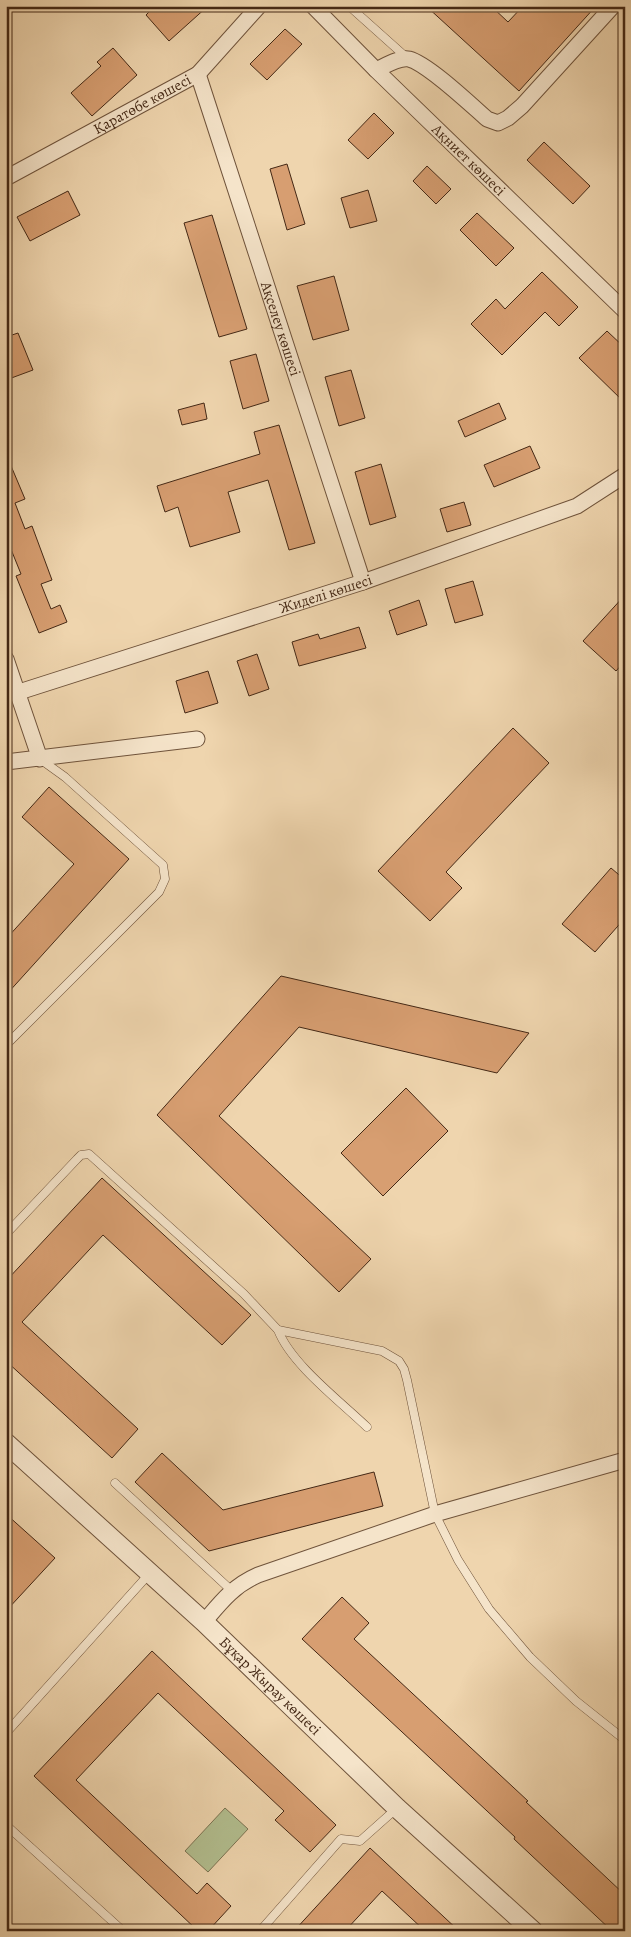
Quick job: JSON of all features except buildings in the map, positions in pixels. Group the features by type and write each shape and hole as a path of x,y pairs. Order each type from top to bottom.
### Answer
{"street":[{"name":"Қаратөбе көшесі","path":"6,178 198,74 260,6"},
{"name":"Ақниет көшесі","path":"313,6 376,70 625,312"},
{"path":"376,70 390,63 408,59 426,68 487,119 498,123 508,118 522,106 613,6"},
{"name":"Ақселеу көшесі","path":"198,74 363,582"},
{"name":"Жиделі көшесі","path":"19,692 363,582 577,506 625,475"},
{"path":"6,659 19,692 40,758"},
{"path":"6,762 198,739"},
{"name":"Бұқар Жырау көшесі","path":"6,1443 204,1622 397,1808 533,1931"},
{"path":"204,1622 231,1590 244,1581 258,1575 435,1514 625,1460"}],"lane":[{"path":"349,6 408,59"},
{"path":"6,1045 159,892 165,879 163,865 40,758"},
{"path":"6,1234 81,1155 89,1154 244,1294 278,1330 283,1343 293,1358 368,1427"},
{"path":"278,1330 382,1351 399,1361 404,1369 407,1380 435,1514 458,1560 488,1609 530,1657 576,1701 625,1740"},
{"path":"115,1484 231,1590"},
{"path":"6,1733 150,1572"},
{"path":"260,1931 341,1839 360,1840 397,1808"},
{"path":"6,1825 123,1931"}],"green space":[{"path":"225,1808 248,1829 208,1872 185,1851"}]}
